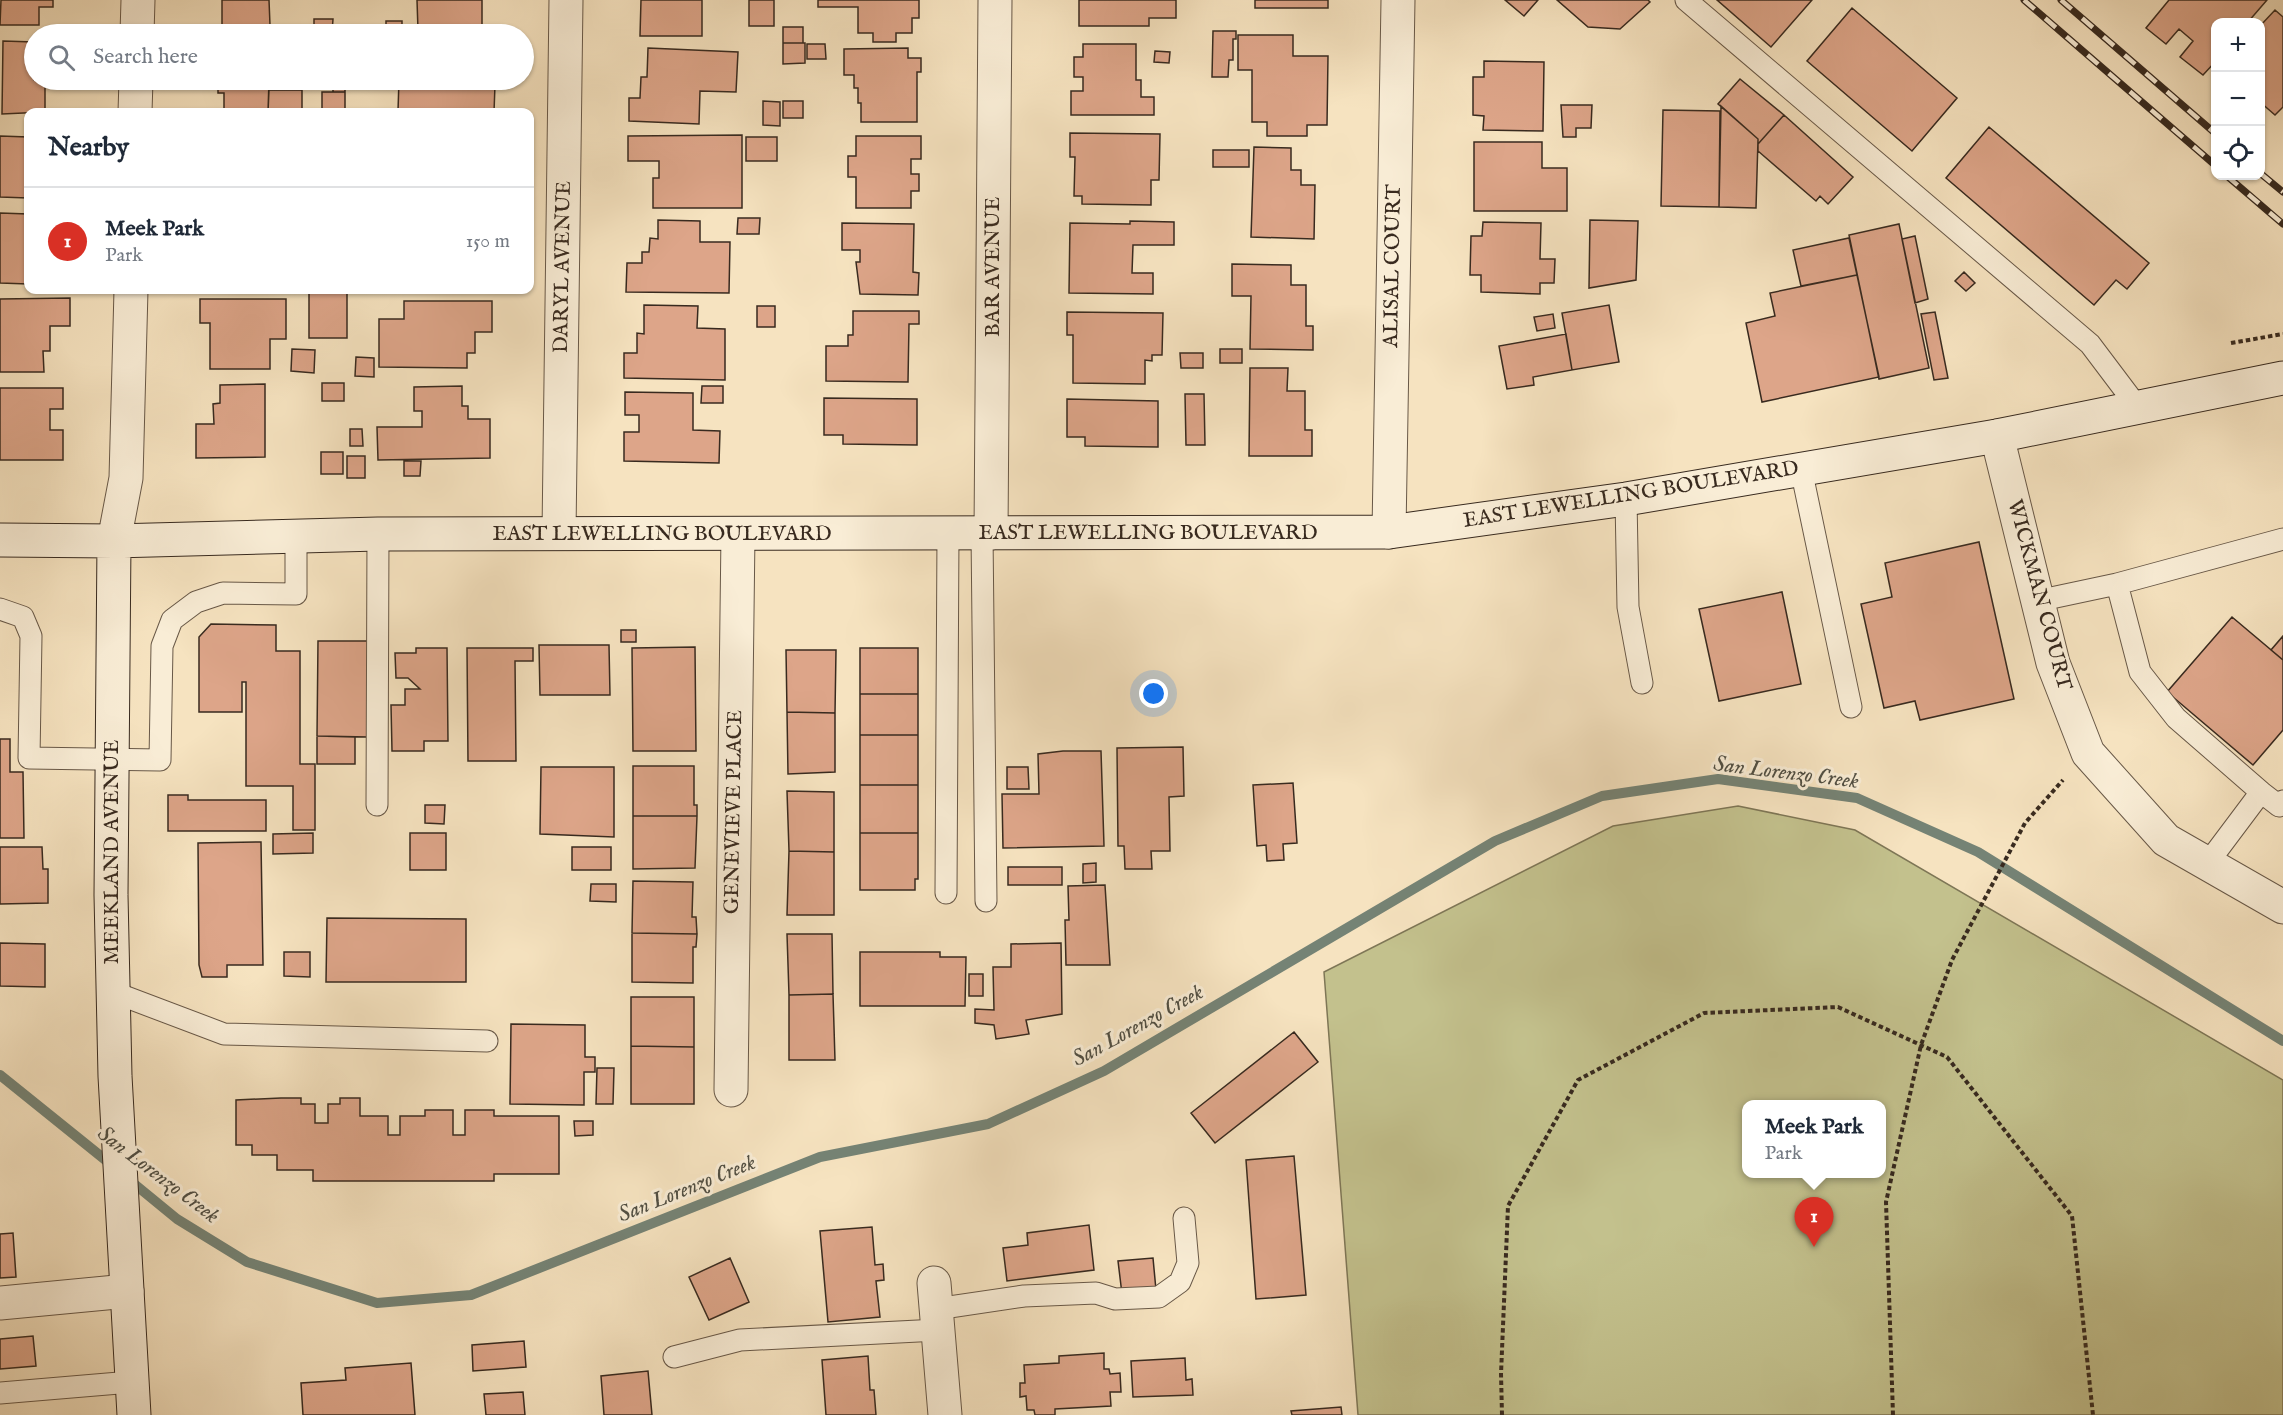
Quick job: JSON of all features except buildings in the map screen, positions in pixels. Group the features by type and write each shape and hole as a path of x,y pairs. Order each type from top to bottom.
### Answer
{"street":[{"path":"137,24 138,0"},
{"name":"DARYL AVENUE","path":"560,533 566,0"},
{"name":"BAR AVENUE","path":"986,533 995,0"},
{"name":"ALISAL COURT","path":"1389,532 1398,0"},
{"path":"135,108 136,90"},
{"name":"MEEKLAND AVENUE","path":"131,294 126,478 114,541 111,759 115,1076 134,1415"},
{"name":"EAST LEWELLING BOULEVARD","path":"0,540 114,541 378,534 1389,532 1626,499 1997,436 2283,378"},
{"name":"WICKMAN COURT","path":"1997,436 2052,663 2088,753 2166,840 2283,907"},
{"name":"GENEVIEVE PLACE","path":"731,1090 738,534"},
{"path":"0,1303 127,1291"},
{"path":"936,1307 945,1415"}],"lane":[{"path":"1686,0 2090,344 2139,409"},
{"path":"1802,469 1851,707"},
{"path":"1626,499 1628,607 1642,683"},
{"path":"946,893 948,533"},
{"path":"986,533 986,901"},
{"path":"377,805 378,534"},
{"path":"0,609 23,617 31,636 29,758 160,760 162,646 172,620 196,602 223,593 296,594 296,536"},
{"path":"2037,601 2117,584 2283,539"},
{"path":"2117,584 2140,672 2176,718 2279,806 2283,801"},
{"path":"2207,864 2261,792"},
{"path":"113,992 224,1034 488,1041"},
{"path":"674,1357 741,1340 936,1307 1024,1296 1096,1293 1115,1299 1159,1297 1180,1282 1188,1263 1184,1218"},
{"path":"0,1393 131,1382"}],"path":[{"path":"2231,343 2283,334"},
{"path":"1893,1415 1886,1202 1921,1045 1952,960 2025,823 2088,753"},
{"path":"1502,1415 1501,1374 1508,1206 1578,1080 1704,1013 1838,1007 1947,1057 2072,1216 2092,1415"}],"shaded area":[{"path":"1738,806 1855,830 2283,1080 2283,1415 1358,1415 1324,972 1613,826"}],"waterway":[{"name":"San Lorenzo Creek","path":"127,1178 177,1219 247,1262 377,1303 471,1295 820,1157 988,1124 1104,1071 1495,841 1602,796 1718,779 1857,798 1978,852 2283,1041"},
{"name":"San Lorenzo Creek","path":"0,1075 113,1166"}],"railway":[{"path":"2024,0 2211,162"},
{"path":"2061,0 2211,130"},
{"path":"2265,177 2283,192"},
{"path":"2232,180 2283,224"}],"place":[{"name":"Meek Park","path":"1814,1247"}]}
